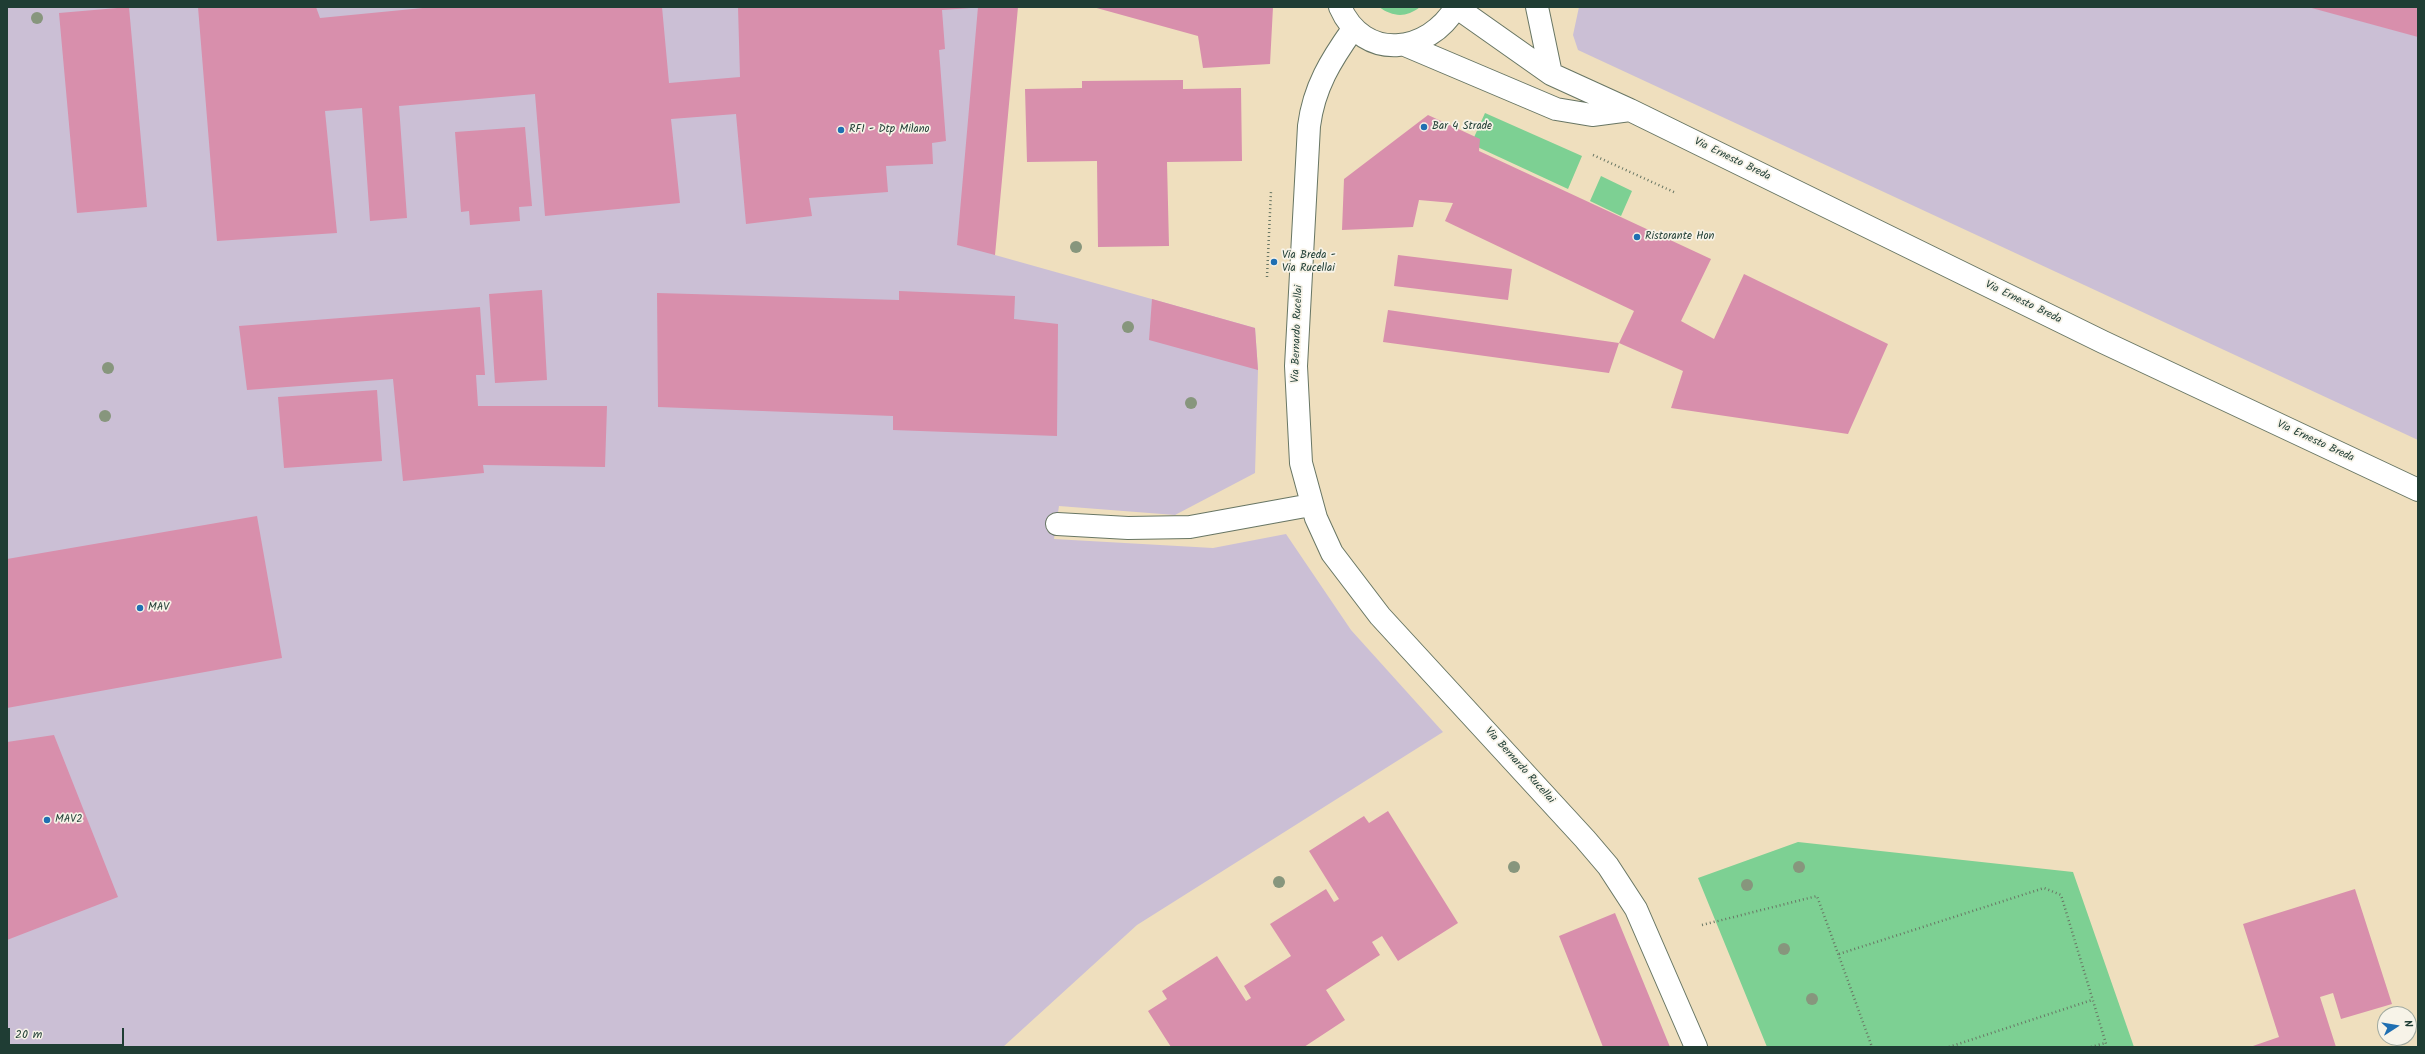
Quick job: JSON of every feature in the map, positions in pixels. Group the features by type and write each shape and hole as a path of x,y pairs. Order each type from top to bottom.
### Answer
{"street":[{"name":"Via Ernesto Breda","path":"1340,7 1353,29 1366,39 1380,45 1405,45 1556,109 1592,115 1630,110"},
{"name":"Via Ernesto Breda","path":"1405,45 1437,29 1451,16 1456,7 1552,74 1630,110 2103,342 2418,490"},
{"path":"1536,7 1552,74"},
{"name":"Via Bernardo Rucellai","path":"1353,29 1326,69 1311,108 1309,126 1296,366 1300,449 1311,505 1332,552 1380,616 1535,782 1608,866 1624,890 1642,922 1696,1047"},
{"path":"1057,524 1128,528 1190,528 1311,505"}],"path":[{"path":"1593,155 1676,192"},
{"path":"1266,282 1271,191"},
{"path":"1839,954 2044,888 2061,895 2107,1047"},
{"path":"1702,925 1817,896 1872,1047"},
{"path":"1949,1047 2092,1000"},
{"path":"2091,1047 2105,1043"}],"shaded area":[{"path":"7,7 978,7 995,255 1255,328 1258,370 1255,473 1175,515 1059,506 1054,539 1213,548 1286,534 1351,630 1443,732 1137,925 1003,1047 7,1047"},
{"path":"1579,7 2418,7 2418,440 1578,50 1573,35"}],"green space":[{"path":"1379,7 1420,7 1410,13 1400,15 1389,13"},
{"path":"1485,113 1582,156 1568,189 1471,144"},
{"path":"1601,176 1632,191 1621,216 1590,201"},
{"path":"1798,842 2073,872 2134,1047 1767,1047 1698,878"}],"building":[{"path":"129,7 147,207 77,213 59,13"},
{"name":"RFI - Dtp Milano","path":"198,7 316,7 320,18 433,7 662,7 669,83 740,77 738,7 971,8 942,10 945,49 939,50 946,141 932,143 933,164 886,166 888,192 809,198 812,216 746,224 736,114 671,119 680,203 545,216 535,94 399,106 407,218 370,221 362,108 325,111 337,233 217,241"},
{"path":"978,7 1018,7 995,255 957,245"},
{"path":"1093,7 1273,7 1270,64 1203,68 1198,36"},
{"path":"2308,7 2418,7 2418,37"},
{"path":"1183,80 1183,89 1241,88 1242,161 1167,162 1169,246 1098,247 1097,161 1027,162 1025,89 1082,88 1082,81"},
{"path":"1428,115 1480,139 1479,151 1711,259 1681,321 1714,339 1744,274 1888,344 1848,434 1671,408 1683,371 1619,343 1634,311 1445,221 1453,203 1419,200 1413,227 1342,230 1344,179"},
{"path":"525,127 532,206 519,207 520,221 470,225 469,211 461,212 455,132"},
{"path":"1398,255 1512,269 1508,300 1394,286"},
{"path":"542,290 547,380 495,383 489,294"},
{"path":"899,291 1015,296 1014,319 1058,324 1057,436 893,430 893,416 658,407 657,293 899,300"},
{"path":"1152,299 1255,328 1258,370 1149,340"},
{"path":"480,307 485,375 476,375 478,406 607,406 605,467 483,465 484,473 403,481 393,379 247,390 239,326"},
{"path":"1388,310 1619,343 1609,373 1383,342"},
{"path":"377,390 382,461 284,468 278,397"},
{"name":"MAV","path":"257,516 282,658 7,708 7,559"},
{"name":"MAV2","path":"54,735 118,897 7,940 7,742"},
{"path":"1388,811 1458,923 1398,961 1382,936 1372,942 1380,955 1326,990 1345,1020 1304,1047 1171,1047 1148,1011 1167,999 1162,991 1217,956 1246,1001 1251,998 1244,986 1291,956 1270,924 1326,889 1334,902 1339,899 1309,851 1364,816 1369,823"},
{"path":"2355,889 2392,1004 2377,1006 2377,1008 2341,1019 2333,993 2320,997 2336,1047 2250,1047 2279,1037 2243,924"},
{"path":"1615,913 1670,1047 1603,1047 1559,936"}],"place":[{"name":"Bar 4 Strade","path":"1424,127"},
{"name":"RFI - Dtp Milano","path":"841,130"},
{"name":"Ristorante Hon","path":"1637,237"},
{"name":"Via Breda - Via Rucellai","path":"1274,262"},
{"name":"MAV","path":"140,608"},
{"name":"MAV2","path":"47,820"}]}
